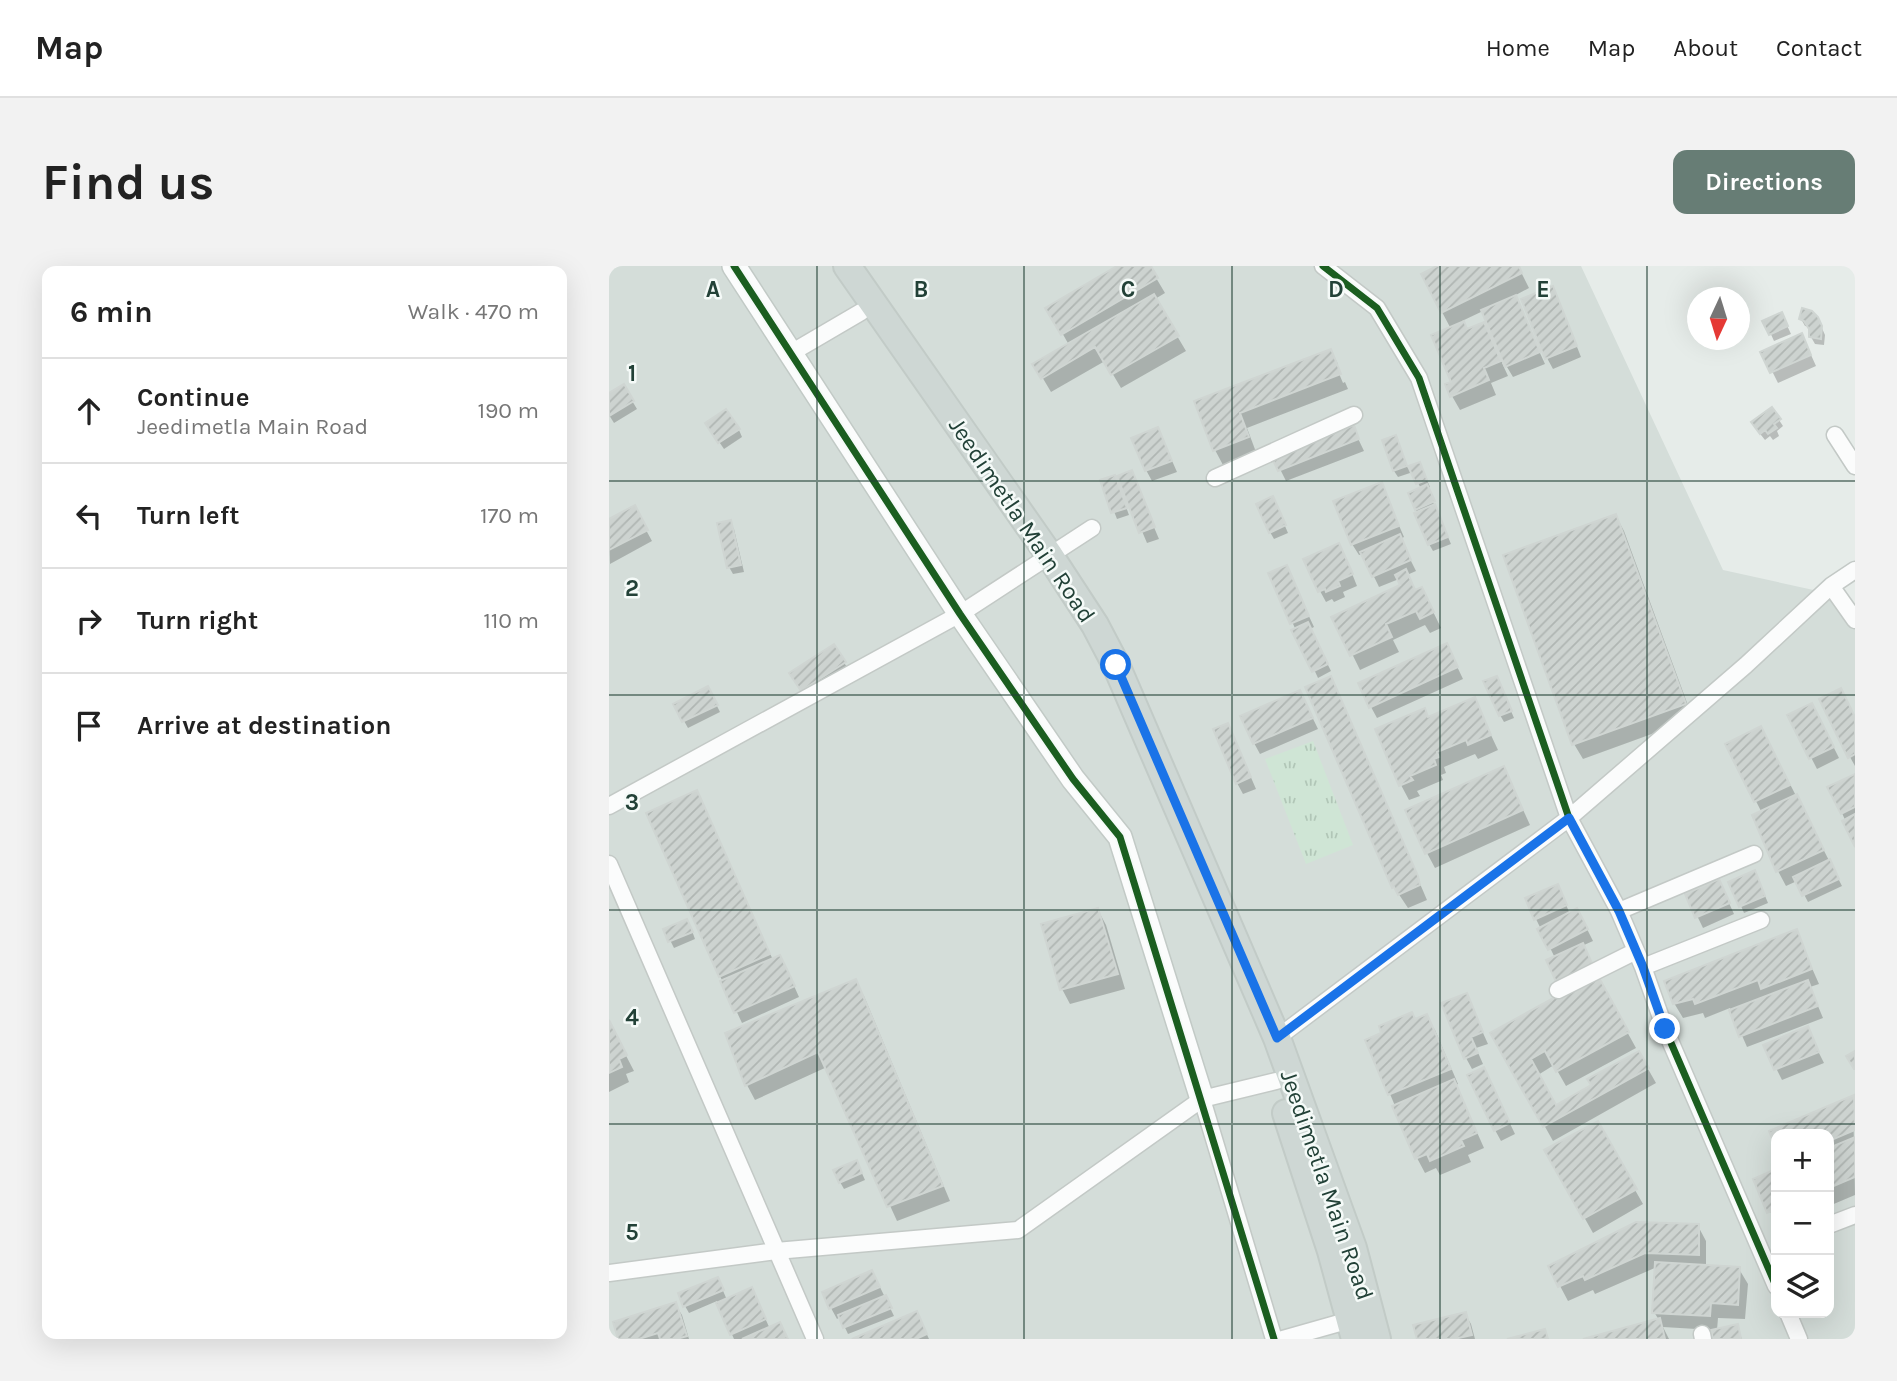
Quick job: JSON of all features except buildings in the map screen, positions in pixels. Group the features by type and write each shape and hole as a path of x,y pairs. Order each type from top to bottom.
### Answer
{"main road":[{"name":"Jeedimetla Main Road","path":"829,266 1043,560 1095,625 1116,665 1277,1038 1353,1248 1377,1339"},
{"name":"Jeedimetla Main Road","path":"847,266 1043,560 1112,685 1276,1081 1331,1251 1353,1329"}],"street":[{"path":"734,266 960,614 1073,779 1120,837 1275,1339"},
{"path":"1323,266 1377,308 1419,378 1569,818 1619,911 1665,1029 1769,1248"},
{"path":"791,353 861,312"},
{"path":"1215,478 1354,415"},
{"path":"1835,435 1855,466"},
{"path":"609,806 960,614 1092,528"},
{"path":"1277,1038 1569,818 1746,665 1831,586 1855,570"},
{"path":"1831,586 1855,620"},
{"path":"1619,911 1754,854"},
{"path":"609,864 815,1339"},
{"path":"1643,967 1761,920"},
{"path":"1558,990 1636,951"},
{"path":"609,1273 776,1251 1019,1230 1202,1100 1276,1081"},
{"path":"1834,1223 1855,1215"},
{"path":"1790,1318 1799,1339"},
{"path":"1283,1339 1353,1329"}],"shaded area":[{"path":"609,266 1581,266 1723,570 1850,598 1855,607 1855,1339 609,1339"}],"green space":[{"path":"1313,741 1353,845 1306,864 1265,759"}],"cycle path":[{"path":"734,266 960,614 1073,779 1120,837 1274,1339"},
{"path":"1323,266 1377,308 1419,378 1569,818 1619,911 1665,1029 1771,1274"}],"route":[{"path":"1116,665 1277,1038 1569,818 1619,911 1665,1029"}]}
